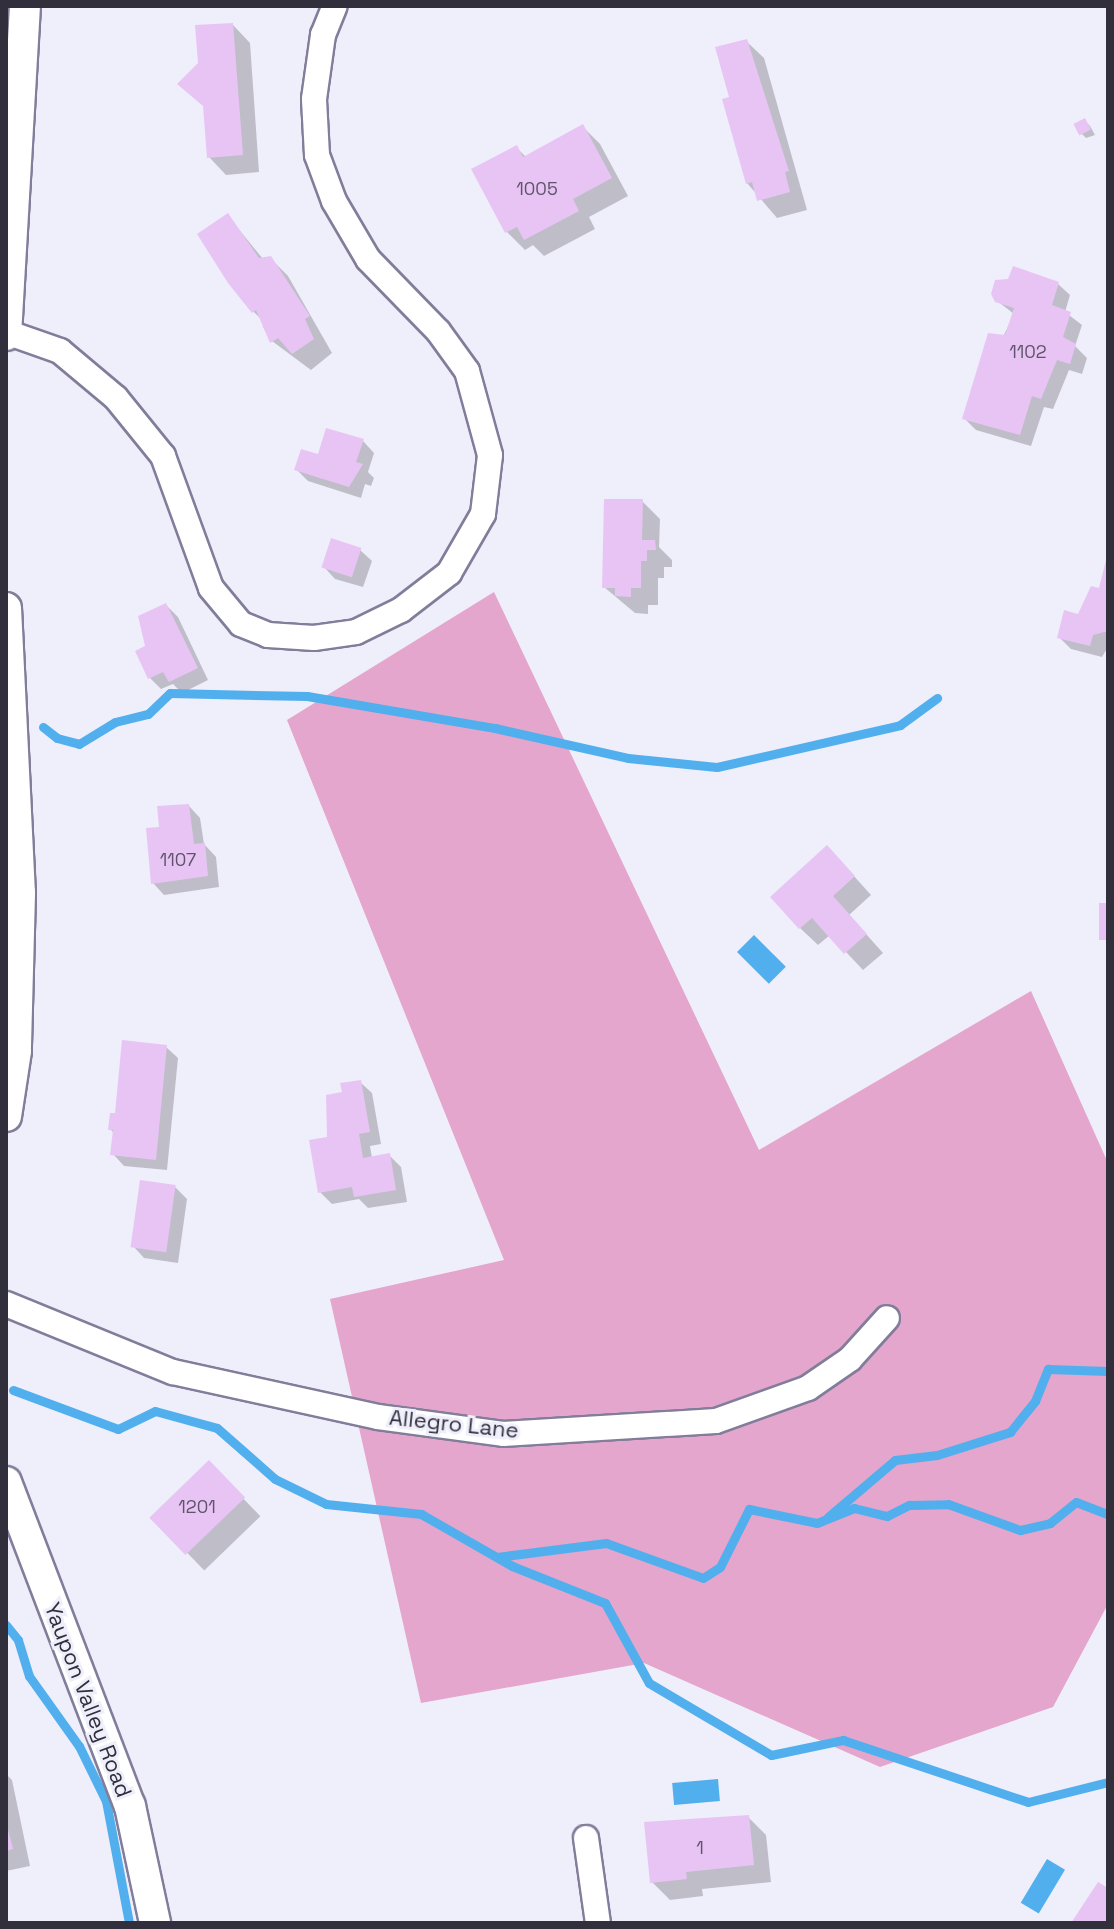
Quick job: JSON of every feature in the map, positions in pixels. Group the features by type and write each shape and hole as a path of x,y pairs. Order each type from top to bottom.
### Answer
{"street":[{"path":"19,19 6,334 60,351 116,398 163,456 211,588 241,624 268,635 314,638 356,632 401,610 449,573 483,514 490,455 467,371 438,331 368,259 334,201 317,155 314,99 323,35 335,6"},
{"path":"6,608 20,893 16,1051 6,1116"},
{"name":"Allegro Lane","path":"6,1304 173,1372 378,1417 503,1434 716,1421 808,1388 850,1359 887,1318"},
{"name":"Yaupon Valley Road","path":"6,1482 130,1806 155,1923"},
{"path":"586,1838 598,1923"}],"shaded area":[{"path":"494,592 759,1150 1031,991 1108,1163 1108,1604 1053,1707 880,1767 644,1663 421,1703 330,1299 504,1260 287,720"}],"water":[{"path":"754,935 786,967 769,984 737,952"},
{"path":"718,1779 720,1801 674,1805 672,1783"},
{"path":"1047,1859 1065,1870 1039,1914 1021,1903"}],"building":[{"path":"233,23 243,155 207,158 203,106 177,84 198,63 195,25"},
{"path":"747,39 789,171 785,172 790,192 757,201 752,182 746,184 722,99 729,97 715,47"},
{"path":"1085,118 1091,130 1079,135 1073,124"},
{"path":"583,124 612,178 573,199 579,211 524,240 517,227 505,233 471,169 517,145 523,157"},
{"path":"228,213 259,258 271,256 310,316 305,319 314,339 292,354 278,338 270,343 256,310 252,313 228,283 197,234"},
{"path":"1013,266 1059,282 1052,305 1071,312 1063,337 1076,344 1070,364 1057,360 1041,399 1032,396 1020,435 962,419 988,333 1005,335 1014,308 995,302 991,294 995,280 1008,279"},
{"path":"326,428 364,439 356,462 363,464 349,487 294,470 301,449 318,454"},
{"path":"604,499 643,499 642,540 655,540 656,550 647,550 647,561 641,561 641,588 631,588 631,597 615,596 615,588 602,588"},
{"path":"331,538 361,548 352,577 321,567"},
{"path":"1107,556 1108,631 1093,635 1090,646 1057,638 1064,610 1078,614 1091,586 1099,588"},
{"path":"166,603 198,668 169,682 163,672 148,679 135,651 145,646 138,616"},
{"path":"189,804 194,844 205,843 208,876 151,884 146,828 159,827 157,806"},
{"path":"827,845 855,876 833,896 867,934 844,954 812,918 799,929 770,897"},
{"path":"1099,903 1108,903 1108,940 1099,940"},
{"path":"122,1040 167,1045 156,1160 110,1155 113,1130 108,1130 110,1113 115,1113"},
{"path":"361,1080 370,1132 359,1134 363,1158 390,1153 396,1190 354,1197 352,1187 318,1193 309,1140 327,1137 326,1095 342,1092 340,1083"},
{"path":"140,1180 176,1185 166,1252 131,1247"},
{"path":"209,1460 245,1497 185,1555 149,1518"},
{"path":"749,1815 754,1865 686,1872 687,1879 650,1883 644,1822"},
{"path":"6,1822 13,1849 6,1851"},
{"path":"1098,1882 1108,1888 1108,1923 1071,1923"}],"waterway":[{"path":"43,727 57,738 79,744 115,722 148,714 170,693 307,696 495,728 628,758 717,767 900,725 937,698"},
{"path":"828,1517 895,1460 937,1455 1010,1432 1035,1401 1048,1369 1108,1371"},
{"path":"13,1390 118,1429 155,1411 217,1428 275,1479 326,1504 421,1514 512,1566 605,1603 649,1683 771,1755 843,1740 1028,1802 1108,1782"},
{"path":"497,1557 606,1543 703,1578 720,1567 749,1509 817,1523 854,1508 887,1516 909,1505 948,1504 1020,1530 1050,1523 1076,1502 1108,1514"},
{"path":"6,1625 18,1640 29,1676 79,1746 106,1801 129,1923"}]}
